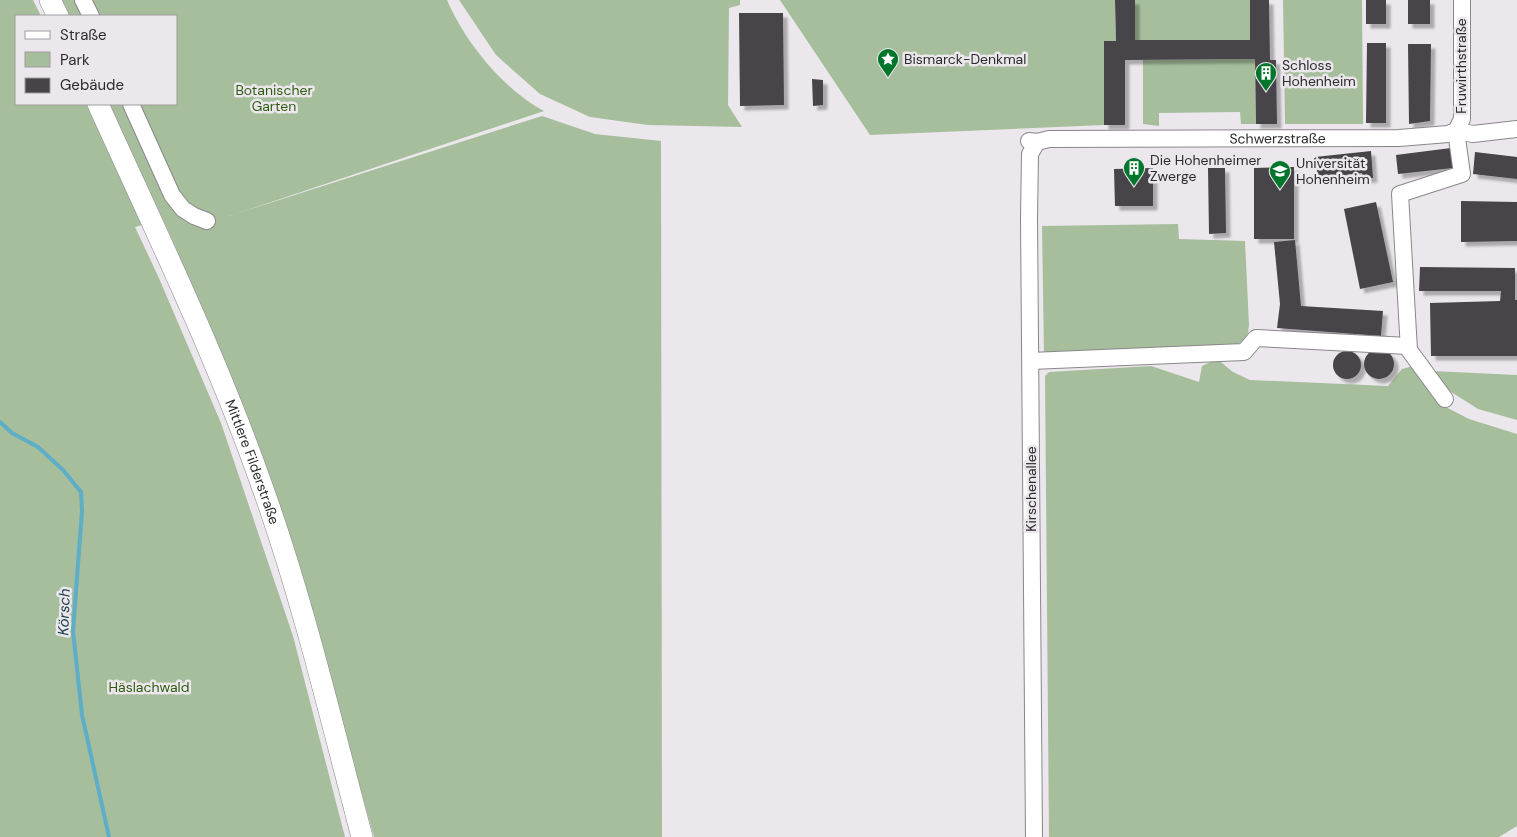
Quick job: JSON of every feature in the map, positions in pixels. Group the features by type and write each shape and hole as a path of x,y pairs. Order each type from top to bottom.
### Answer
{"main road":[{"path":"50,0 58,15"},
{"name":"Mittlere Filderstraße","path":"98,105 202,335 241,428 263,487 286,556 362,837"}],"street":[{"path":"84,0 91,15"},
{"name":"Fruwirthstraße","path":"1456,130 1462,119 1462,0"},
{"path":"131,105 172,195 183,209 207,221"},
{"name":"Schwerzstraße","path":"1033,142 1049,139 1085,138 1399,138 1448,134 1456,130 1473,134 1517,129"},
{"path":"1445,399 1408,346 1400,194 1462,174 1456,130"},
{"name":"Kirschenallee","path":"1033,142 1030,154 1034,837"},
{"path":"1031,362 1244,352 1256,338 1408,346"}],"green space":[{"name":"Häslachwald","path":"0,0 33,0 40,15 15,15 15,105 86,105 142,225 135,227 221,423 293,636 345,837 0,837"},
{"name":"Botanischer Garten","path":"60,0 447,0 464,32 487,63 514,90 544,111 229,216 542,116 595,134 661,141 662,837 374,837 292,548 239,399 171,237 109,105 178,105 178,15 68,15"},
{"path":"459,0 740,0 740,5 729,8 728,105 742,127 648,125 590,117 540,94 496,55"},
{"path":"780,0 1115,0 1116,41 1104,42 1104,125 870,135"},
{"path":"1135,0 1250,0 1250,40 1135,40"},
{"path":"1283,0 1362,0 1363,124 1285,124"},
{"path":"1255,59 1256,124 1241,124 1240,112 1159,113 1159,126 1143,124 1143,60"},
{"path":"1178,224 1179,239 1245,241 1249,325 1248,333 1244,340 1238,344 1205,348 1044,354 1042,226"},
{"path":"1217,359 1233,372 1250,380 1388,386 1402,369 1413,366 1438,403 1469,419 1517,434 1517,826 1499,837 1049,837 1045,376 1049,372 1151,366 1199,382 1202,366"},
{"path":"1432,371 1517,375 1517,420 1478,409 1445,388"}],"building":[{"name":"Schloss Hohenheim","path":"1115,0 1135,0 1135,40 1250,40 1250,0 1269,0 1270,60 1276,60 1277,124 1256,124 1255,59 1125,60 1125,125 1104,125 1104,41 1116,41"},
{"path":"1366,0 1386,0 1386,24 1366,24"},
{"path":"1408,0 1430,0 1430,24 1408,24"},
{"path":"739,13 783,13 784,105 740,106"},
{"path":"1367,43 1386,43 1386,123 1366,123"},
{"path":"1408,44 1431,44 1430,121 1409,124"},
{"path":"812,79 823,80 823,105 813,106"},
{"path":"1451,148 1453,168 1398,174 1396,155"},
{"path":"1371,151 1373,178 1363,179 1362,173 1318,178 1315,157"},
{"path":"1475,152 1517,157 1517,179 1473,174"},
{"path":"1294,167 1294,239 1254,239 1254,168"},
{"name":"Die Hohenheimer Zwerge","path":"1153,168 1153,206 1115,206 1114,169"},
{"path":"1208,168 1225,168 1226,233 1209,234"},
{"path":"1461,201 1517,202 1517,241 1461,242"},
{"path":"1376,202 1393,282 1360,289 1344,209"},
{"path":"1295,240 1301,306 1383,311 1381,336 1277,328 1280,304 1274,242"},
{"path":"1420,267 1515,268 1517,356 1431,356 1430,303 1500,301 1501,291 1419,291"},
{"path":"1379,349 1385,350 1393,358 1393,370 1385,378 1379,379 1373,378 1365,370 1364,364 1365,358 1373,350"},
{"path":"1347,351 1357,355 1361,365 1357,375 1347,379 1337,375 1333,365 1337,355"}],"waterway":[{"name":"Körsch","path":"0,422 12,433 38,447 63,470 81,492 82,511 73,631 82,715 109,837"}],"place":[{"name":"Bismarck-Denkmal","path":"888,78"},
{"name":"Schloss Hohenheim","path":"1266,92"},
{"name":"Die Hohenheimer Zwerge","path":"1134,187"},
{"name":"Universität Hohenheim","path":"1280,190"}]}
